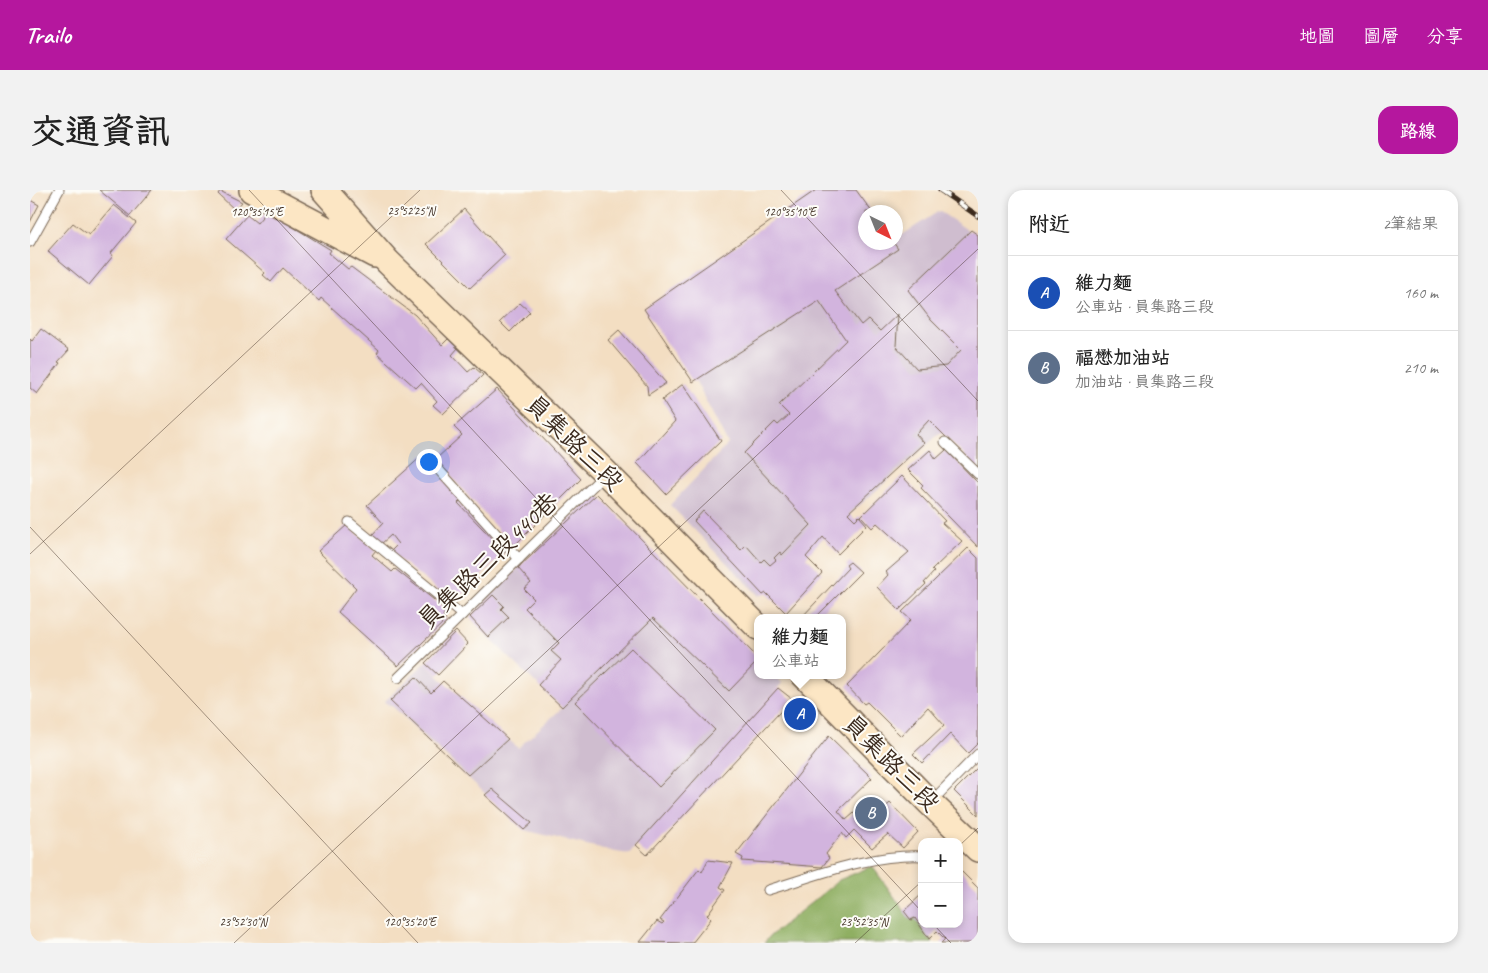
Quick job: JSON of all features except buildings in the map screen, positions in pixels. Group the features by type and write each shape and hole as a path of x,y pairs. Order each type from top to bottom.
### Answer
{"main road":[{"path":"252,190 388,262"},
{"path":"324,190 388,262"},
{"name":"員集路三段","path":"388,262 606,473 754,624"},
{"name":"員集路三段","path":"808,679 973,848"}],"lane":[{"path":"30,242 59,190"},
{"path":"945,442 978,474"},
{"path":"429,459 519,559"},
{"name":"員集路三段440巷","path":"398,678 606,473"},
{"path":"349,522 462,615"},
{"path":"930,803 978,754"},
{"path":"768,890 857,863 904,855 918,856"}],"shaded area":[{"path":"939,211 978,237 978,456 949,425 759,596 670,505 728,444 692,374 880,250 903,250 903,234"},
{"path":"562,527 729,691 754,664 754,679 778,679 782,683 629,854 524,830 393,707 384,702 425,663 518,748 562,708 488,637 470,617"}],"green space":[{"path":"872,866 911,920 915,918 918,922 918,928 922,928 933,943 764,943 770,936 839,880"}],"railway":[{"path":"940,190 978,216"}],"place":[{"name":"維力麵","path":"800,714"},
{"name":"福懋加油站","path":"871,813"}]}
